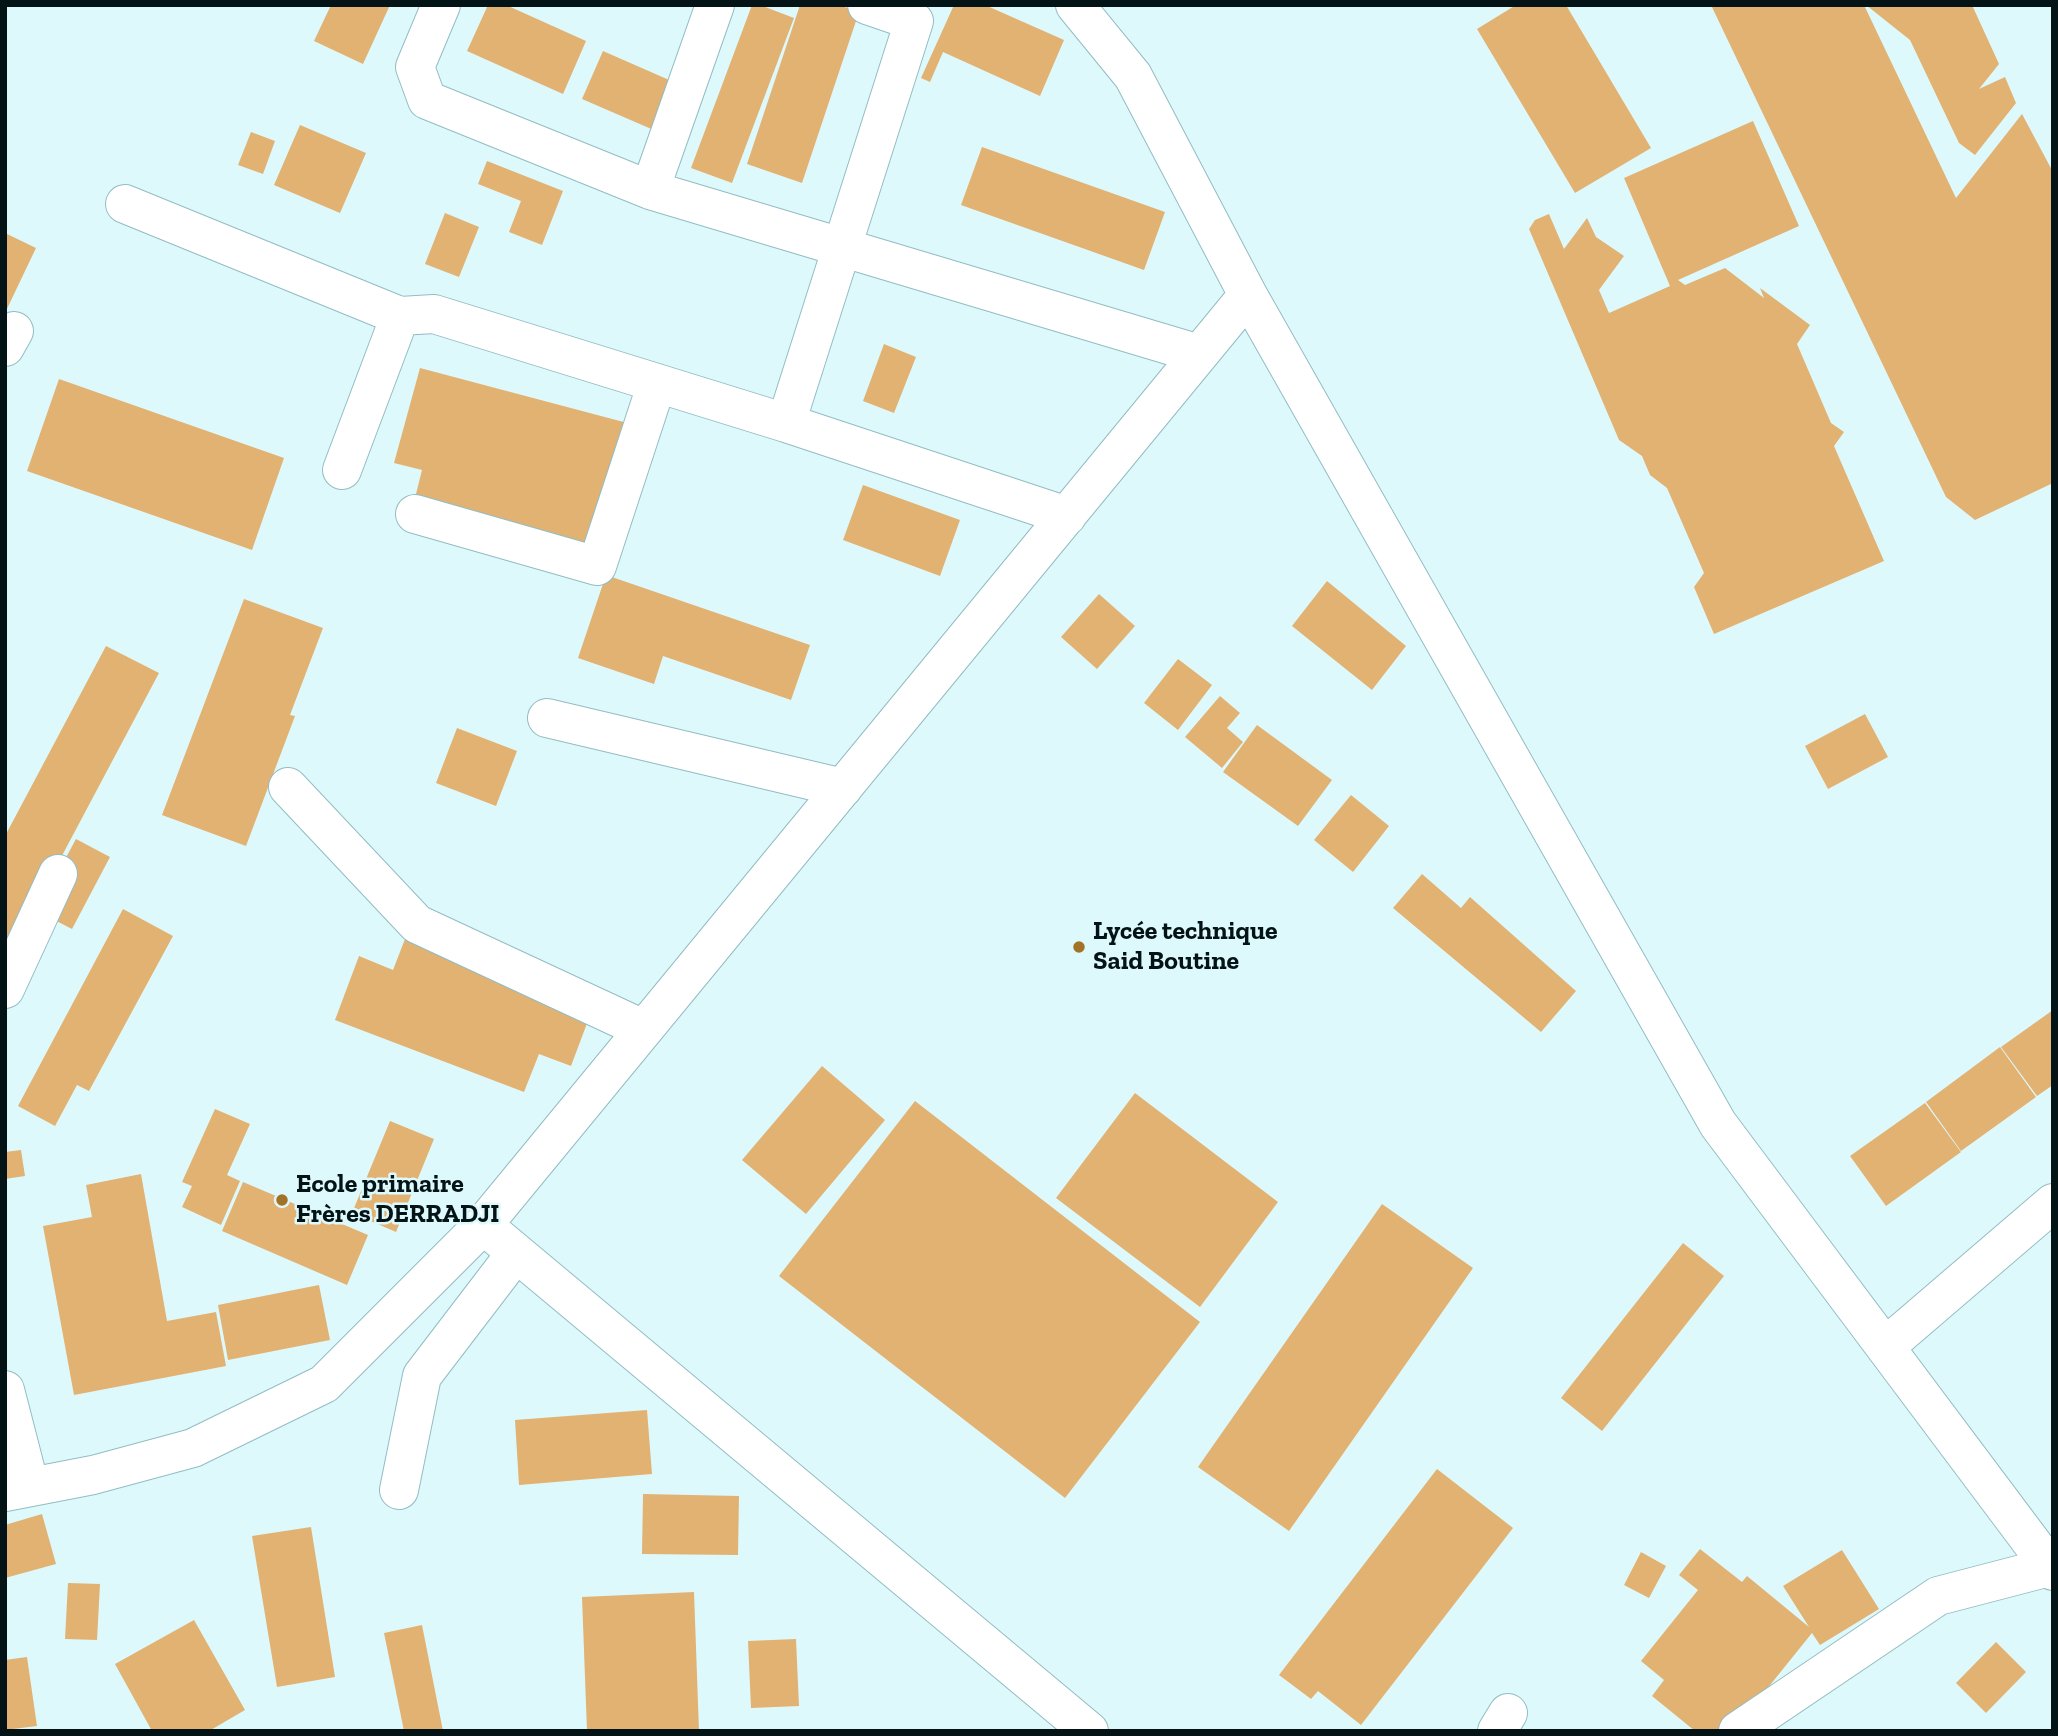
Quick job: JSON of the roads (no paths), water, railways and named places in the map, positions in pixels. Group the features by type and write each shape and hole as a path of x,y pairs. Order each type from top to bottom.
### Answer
{"street":[{"path":"441,5 415,67 427,100 650,190 1199,354"},
{"path":"650,190 715,5"},
{"path":"786,423 914,22 867,5"},
{"path":"1075,5 1133,76 1248,295 1718,1124 2051,1569 1938,1596 1738,1731"},
{"path":"125,204 400,316 434,314 786,423 1067,516"},
{"path":"5,1390 18,1489 93,1475 193,1448 324,1384 483,1225 1248,295"},
{"path":"342,470 400,316"},
{"path":"415,514 597,566 657,383"},
{"path":"547,718 843,788"},
{"path":"288,787 417,924 643,1029"},
{"path":"5,989 58,874"},
{"path":"1885,1347 2053,1202"},
{"path":"483,1225 1089,1731"},
{"path":"399,1490 422,1376 516,1252"}],"place":[{"name":"Lycée technique Said Boutine","path":"1079,947"},
{"name":"Ecole primaire Frères DERRADJI","path":"282,1200"}]}
